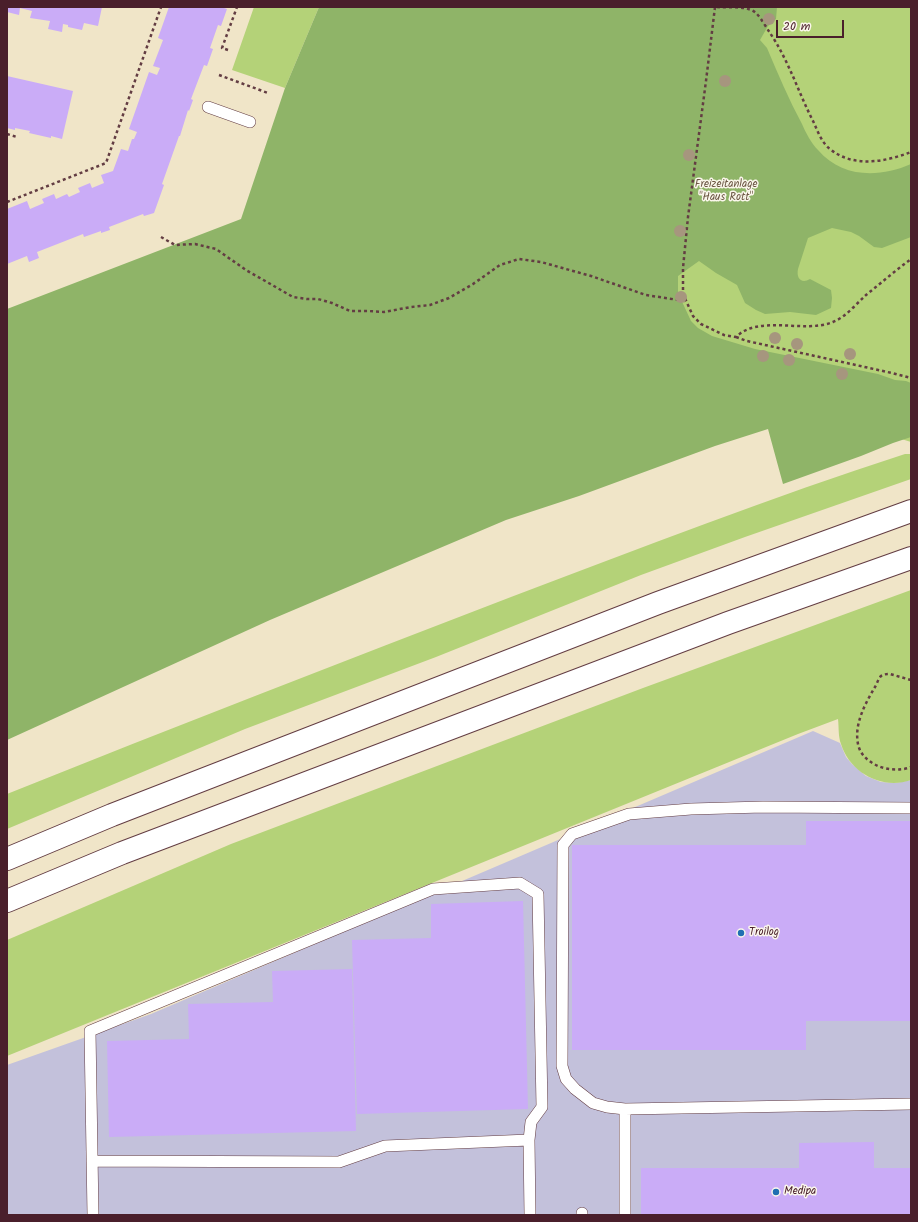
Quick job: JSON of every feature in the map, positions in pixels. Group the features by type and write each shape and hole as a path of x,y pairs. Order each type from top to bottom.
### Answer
{"highway":[{"path":"7,859 112,815 651,606 911,511"},
{"path":"7,901 122,853 713,629 911,558"}],"lane":[{"path":"208,107 250,122"},
{"path":"911,808 763,807 660,811 629,814 572,834 563,845 562,1066 566,1079 575,1089 593,1103 606,1107 625,1109 911,1104"},
{"path":"93,1215 90,1030 433,889 520,883 538,894 542,1106 531,1122 530,1215"},
{"path":"625,1109 625,1215"},
{"path":"92,1161 339,1162 385,1146 530,1140"}],"path":[{"path":"7,202 106,163 161,7"},
{"path":"228,50 222,48 236,7"},
{"path":"911,152 883,161 862,162 843,157 829,148 809,114 777,43 756,13 739,8 716,7 688,217 683,268 683,294 685,301 693,316 701,324 724,336 736,337 747,341 911,378"},
{"path":"219,75 268,93"},
{"path":"7,134 17,137"},
{"path":"161,237 176,245 195,244 216,249 246,270 293,297 318,299 350,311 368,310 384,312 430,305 449,298 473,284 500,265 519,260 541,262 556,266 591,276 646,295 685,301"},
{"path":"736,337 741,332 771,325 818,326 834,322 847,313 911,258"},
{"path":"911,680 890,674 881,676 863,710 857,733 858,746 869,761 880,767 891,769 898,770 911,767"}],"shaded area":[{"path":"813,731 840,743 846,757 866,776 881,782 896,783 911,780 911,1215 7,1215 7,1065 151,1014"}],"green space":[{"path":"254,7 319,7 285,88 232,70"},
{"path":"319,7 777,7 776,19 768,26 760,40 767,48 788,96 809,138 815,147 828,159 838,166 850,170 862,173 886,172 911,164 911,237 882,248 874,247 851,232 832,228 808,238 798,269 799,278 802,281 810,279 831,290 832,298 831,308 816,315 790,312 765,314 756,310 745,303 737,285 699,261 678,276 678,293 691,321 698,328 712,336 755,349 878,374 895,380 911,383 911,437 783,484 768,429 715,446 579,496 506,520 270,620 7,740 7,309 241,219 285,88"},
{"name":"Freizeitanlage \"Haus Rott\"","path":"426,7 911,7 911,442 641,358"},
{"path":"905,454 911,454 911,479 641,575 436,657 245,729 7,829 7,794 511,597 756,505"},
{"path":"911,590 911,780 900,783 889,783 868,777 859,771 845,754 839,735 838,719 7,1056 7,940 231,844 643,688"}],"building":[{"path":"7,7 102,7 98,26 84,23 82,30 68,27 68,25 63,24 62,32 48,29 50,21 30,18 32,11 20,8 19,15 7,12"},
{"path":"169,7 224,7 227,9 221,26 218,25 210,48 213,49 207,66 204,65 191,99 193,100 189,111 188,110 162,184 164,185 154,213 144,216 143,214 109,227 110,230 101,233 101,231 84,237 83,234 37,252 39,258 29,262 27,256 7,264 7,209 27,201 30,209 44,203 42,199 54,194 56,199 67,194 69,197 80,192 78,188 90,183 92,188 104,183 101,175 113,171 121,149 128,151 132,139 134,139 137,132 129,129 149,72 157,75 160,68 153,66 163,40 158,38"},
{"path":"7,76 73,91 62,139 29,133 30,131 15,128 15,130 7,128"},
{"name":"Troilog","path":"806,821 911,821 911,1021 806,1021 806,1050 572,1050 572,845 806,845"},
{"path":"523,901 528,1109 357,1114 352,940 431,938 431,904"},
{"path":"352,969 356,1131 109,1137 107,1041 189,1039 188,1004 273,1002 272,971"},
{"name":"Medipa","path":"874,1142 874,1168 911,1168 911,1215 641,1215 641,1168 799,1168 799,1143"}],"place":[{"name":"Troilog","path":"741,933"},
{"name":"Medipa","path":"776,1192"}]}
